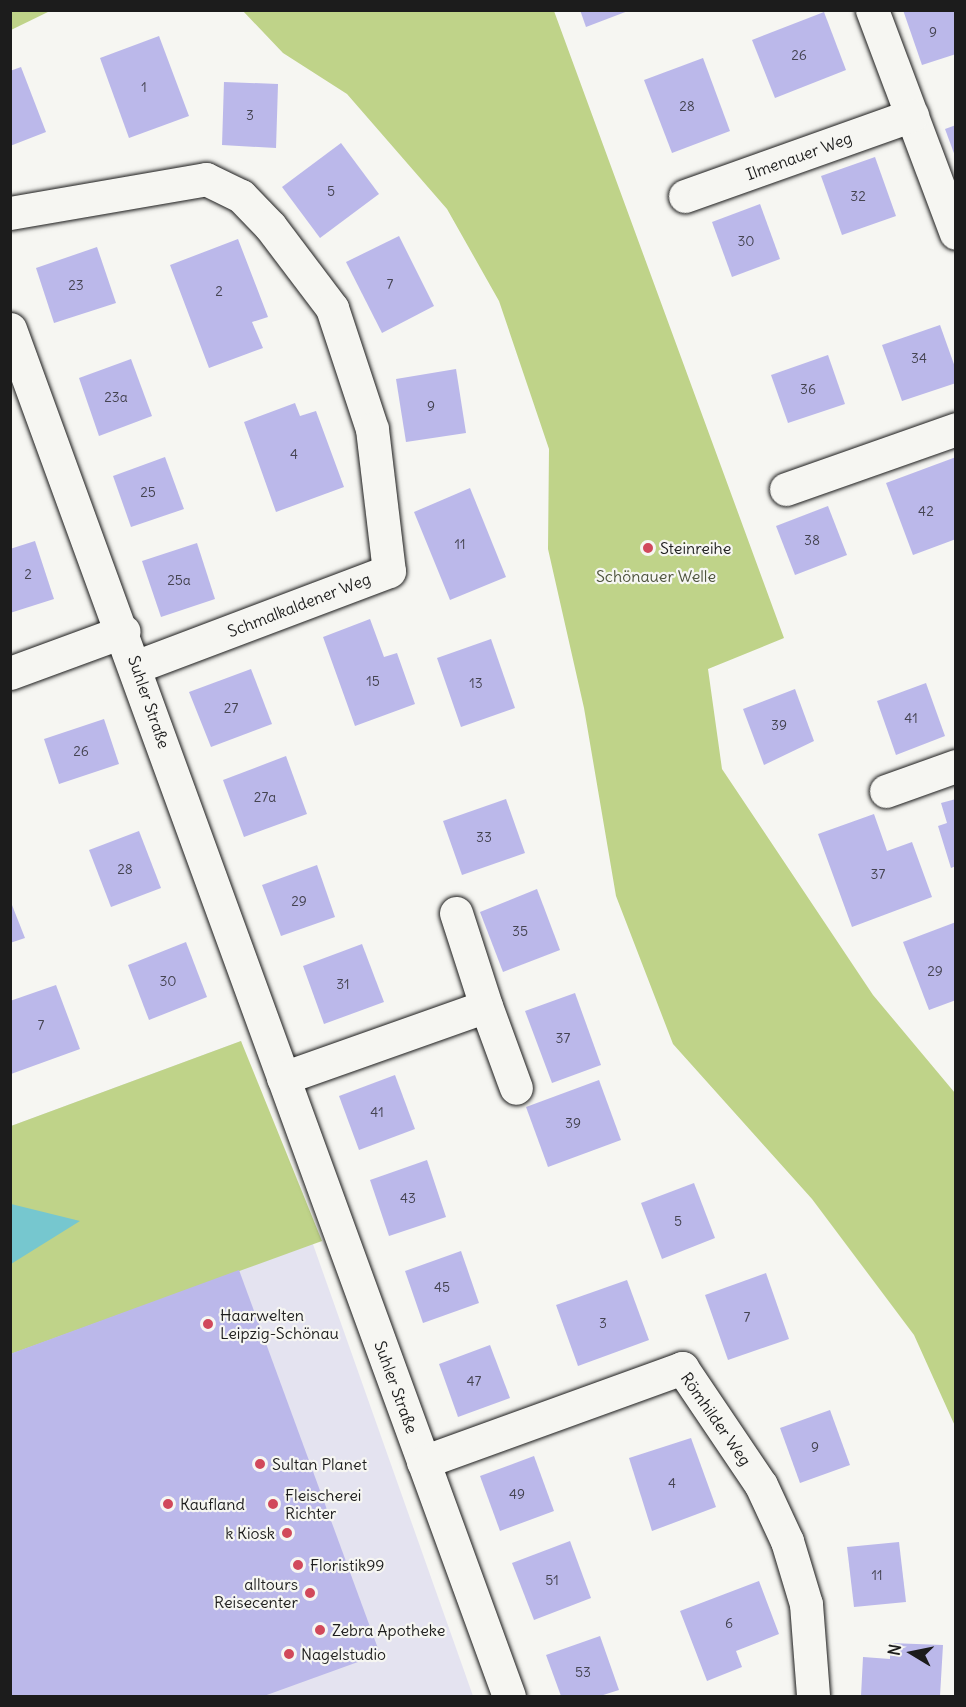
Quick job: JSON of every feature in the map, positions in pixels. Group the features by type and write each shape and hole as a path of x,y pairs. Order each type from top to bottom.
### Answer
{"street":[{"path":"872,10 956,233"},
{"name":"Ilmenauer Weg","path":"685,196 912,115"},
{"name":"Schmalkaldener Weg","path":"10,213 206,179 241,196 270,226 332,308 372,429 389,571 137,666"},
{"name":"Suhler Straße","path":"10,329 137,666 283,1078 509,1696"},
{"path":"786,489 956,429"},
{"path":"10,673 124,631"},
{"path":"886,791 956,766"},
{"path":"456,913 516,1088"},
{"path":"283,1078 486,1006"},
{"name":"Römhilder Weg","path":"423,1462 682,1368 761,1485 787,1541 806,1604 813,1696"}],"shaded area":[{"path":"241,1041 473,1696 11,1696 11,1126"}],"green space":[{"path":"11,10 50,10 50,11 11,30"},
{"name":"Schönauer Welle","path":"243,11 554,11 784,638 708,669 722,769 873,995 955,1093 955,1426 914,1335 812,1199 673,1044 616,896 584,708 548,549 549,449 499,301 447,209 347,94 283,53"},
{"path":"241,1041 322,1241 11,1354 11,1126"}],"water":[{"path":"11,1204 80,1221 11,1264"}],"building":[{"path":"580,10 628,10 628,11 586,27"},
{"path":"903,10 956,10 956,54 922,65"},
{"path":"824,12 846,70 775,98 752,40"},
{"path":"159,36 189,116 129,138 100,58"},
{"path":"703,58 730,131 672,153 644,80"},
{"path":"21,67 46,132 10,146 10,71"},
{"path":"224,82 278,84 276,148 222,145"},
{"path":"956,125 956,156 955,156 945,129"},
{"path":"341,143 379,194 320,238 282,187"},
{"path":"875,157 896,216 842,235 821,176"},
{"path":"760,204 780,259 732,277 712,222"},
{"path":"399,236 434,306 382,333 346,262"},
{"path":"238,239 268,317 252,322 263,348 209,368 170,265"},
{"path":"97,247 116,303 54,323 36,268"},
{"path":"940,325 956,370 956,383 902,401 882,345"},
{"path":"828,355 845,404 788,423 771,375"},
{"path":"131,359 152,416 99,436 79,378"},
{"path":"456,369 466,433 406,442 396,379"},
{"path":"295,403 300,416 316,411 344,487 276,512 244,422"},
{"path":"165,457 184,509 131,527 113,476"},
{"path":"956,457 956,539 913,555 886,483"},
{"path":"470,488 506,577 450,600 414,512"},
{"path":"828,506 847,555 795,575 776,526"},
{"path":"35,541 54,599 10,613 10,549"},
{"path":"197,543 215,599 161,617 142,561"},
{"path":"370,619 384,657 397,653 415,704 355,726 323,637"},
{"path":"491,639 515,708 461,727 437,658"},
{"path":"251,669 272,724 211,747 189,692"},
{"path":"926,683 945,736 896,755 877,701"},
{"path":"795,689 814,741 764,765 743,709"},
{"path":"104,719 119,764 59,784 44,739"},
{"path":"286,756 307,814 244,837 223,780"},
{"path":"506,799 525,853 462,875 443,821"},
{"path":"956,799 956,866 951,868 938,826 947,823 941,803"},
{"path":"874,814 887,851 912,842 932,897 852,927 818,834"},
{"path":"139,831 161,888 111,907 89,850"},
{"path":"317,865 335,917 281,936 262,885"},
{"path":"537,889 560,950 503,972 480,912"},
{"path":"10,900 25,938 10,943"},
{"path":"956,922 956,1000 929,1010 903,942"},
{"path":"186,942 207,997 149,1020 128,965"},
{"path":"362,944 384,1002 324,1024 303,966"},
{"path":"56,985 80,1049 11,1074 10,1001"},
{"path":"575,993 601,1065 552,1083 525,1011"},
{"path":"395,1075 415,1129 359,1150 339,1096"},
{"path":"599,1080 621,1140 548,1167 526,1107"},
{"path":"427,1160 446,1217 389,1236 370,1180"},
{"path":"694,1183 715,1238 662,1259 641,1203"},
{"path":"461,1251 479,1303 423,1323 405,1271"},
{"name":"Kaufland","path":"239,1270 380,1654 264,1696 10,1696 10,1354"},
{"path":"766,1273 789,1339 728,1360 705,1295"},
{"path":"627,1280 649,1340 578,1366 556,1305"},
{"path":"490,1345 510,1398 458,1417 439,1364"},
{"path":"830,1410 850,1465 800,1483 780,1428"},
{"path":"691,1438 716,1507 652,1531 629,1458"},
{"path":"534,1456 554,1511 500,1531 480,1476"},
{"path":"570,1541 591,1598 534,1620 512,1563"},
{"path":"899,1542 906,1602 854,1607 847,1547"},
{"path":"759,1581 779,1634 736,1651 742,1667 707,1681 680,1611"},
{"path":"600,1636 619,1690 600,1696 561,1696 546,1655"},
{"path":"890,1643 943,1645 940,1696 861,1696 863,1657 890,1659"}],"place":[{"name":"Steinreihe","path":"648,548"},
{"name":"Haarwelten Leipzig-Schönau","path":"208,1324"},
{"name":"Sultan Planet","path":"260,1464"},
{"name":"Kaufland","path":"168,1504"},
{"name":"Fleischerei Richter","path":"273,1504"},
{"name":"k Kiosk","path":"287,1533"},
{"name":"Floristik99","path":"298,1565"},
{"name":"alltours Reisecenter","path":"310,1593"},
{"name":"Zebra Apotheke","path":"320,1630"},
{"name":"Nagelstudio","path":"289,1654"}]}
